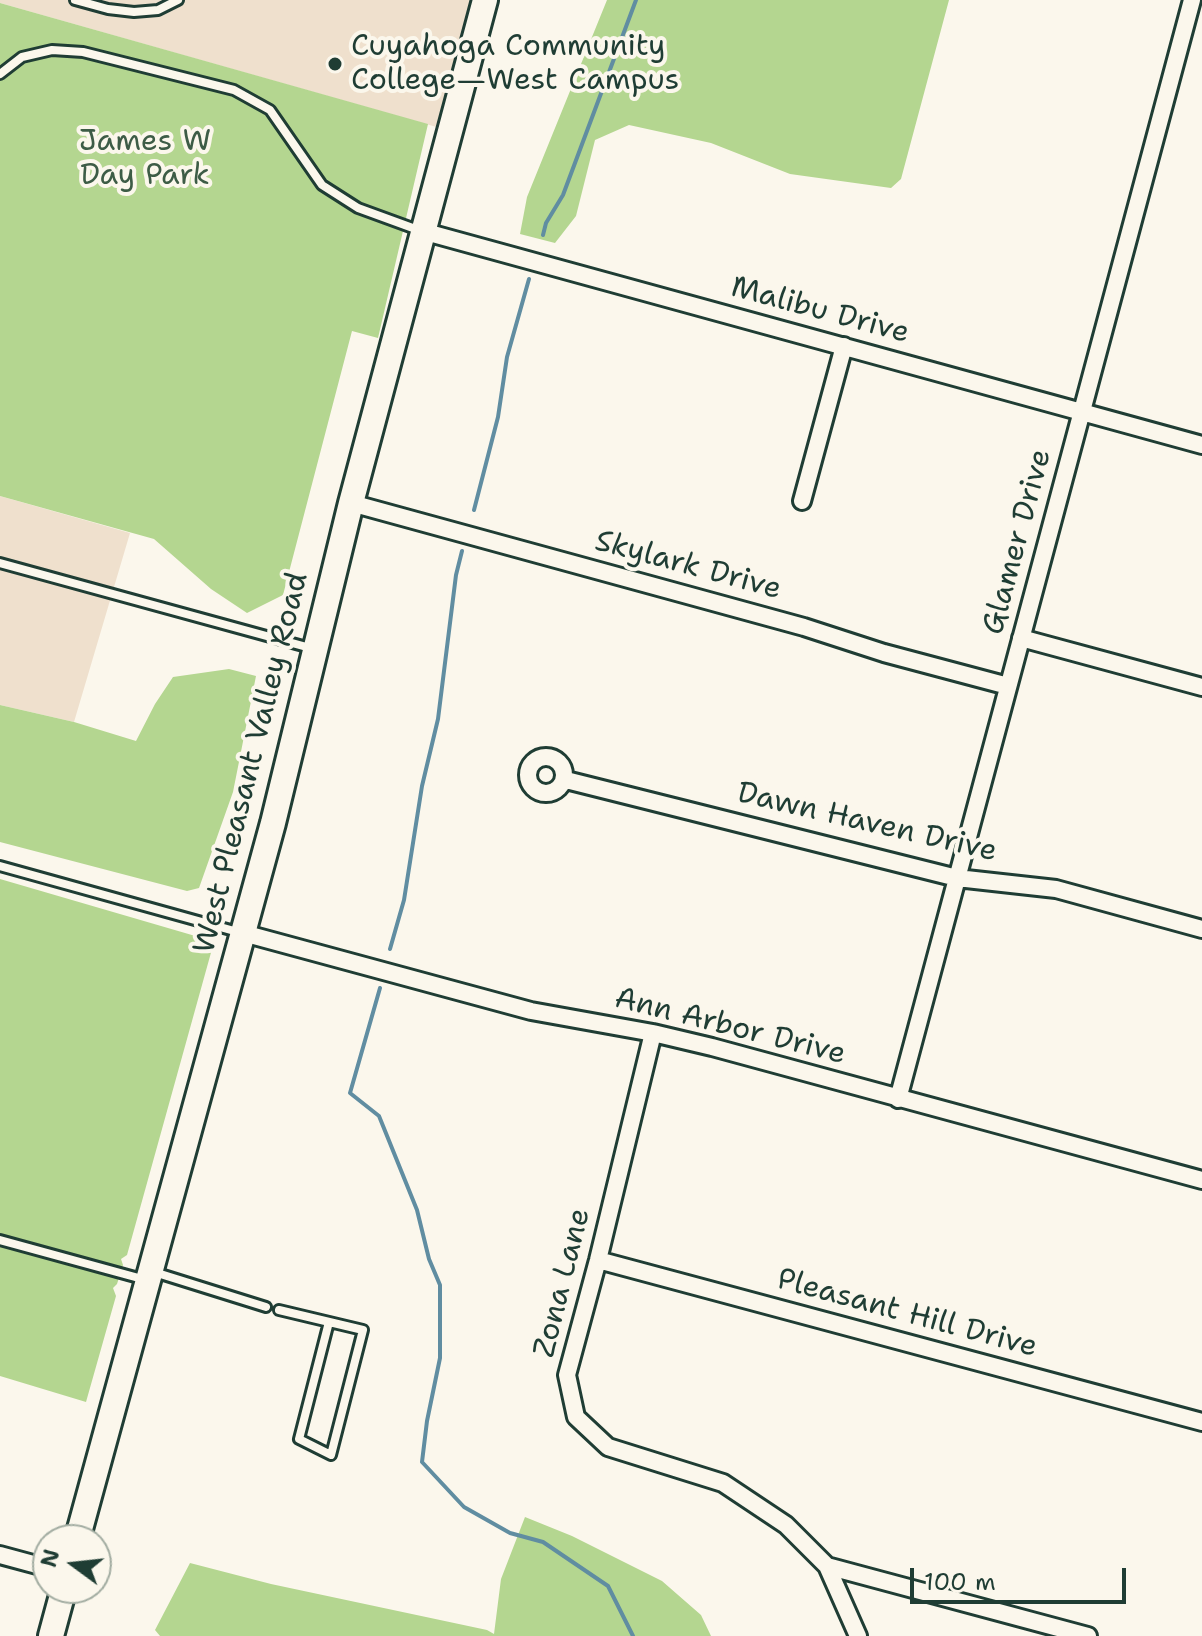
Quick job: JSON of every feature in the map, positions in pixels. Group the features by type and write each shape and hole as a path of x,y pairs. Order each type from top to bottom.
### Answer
{"main road":[{"name":"West Pleasant Valley Road","path":"81,1524 273,823 351,503 485,0"},
{"path":"51,1636 60,1604"}],"street":[{"name":"Glamer Drive","path":"898,1099 1192,0"},
{"name":"Malibu Drive","path":"422,231 1202,445"},
{"path":"802,501 844,346"},
{"name":"Skylark Drive","path":"351,503 774,618 884,653 1008,686"},
{"path":"1021,638 1202,687"},
{"name":"Dawn Haven Drive","path":"566,780 957,878 1056,889 1202,929"},
{"name":"Ann Arbor Drive","path":"243,933 531,1011 653,1033 1202,1180"},
{"name":"Zona Lane","path":"653,1033 567,1375 576,1417 608,1447 723,1483 786,1525 827,1566 858,1636"},
{"name":"Pleasant Hill Drive","path":"598,1260 1202,1422"},
{"path":"0,1555 32,1564"},
{"path":"827,1566 1088,1636"}],"lane":[{"path":"75,0 134,12 158,10 178,0"},
{"path":"0,74 22,57 52,50 83,52 234,90 270,110 322,185 358,208 422,231"},
{"path":"0,563 315,649"},
{"path":"0,866 243,933"},
{"path":"0,1240 266,1307"},
{"path":"279,1310 363,1330 331,1455 299,1439 329,1322"}],"shaded area":[{"name":"Cuyahoga Community College—West Campus","path":"0,0 473,0 440,128 0,3"},
{"path":"0,496 130,533 74,722 0,705"}],"green space":[{"path":"607,0 949,0 901,179 891,188 790,174 711,143 629,125 595,140 576,216 555,243 520,234 527,197"},
{"name":"James W Day Park","path":"0,3 428,124 378,338 352,331 283,595 247,613 211,589 154,539 0,496"},
{"path":"229,669 256,676 233,792 199,888 187,891 0,842 0,705 74,722 136,741 173,677"},
{"path":"0,879 209,940 212,949 127,1255 121,1259 123,1265 113,1288 116,1296 86,1402 0,1376"},
{"path":"525,1517 572,1536 662,1581 701,1615 711,1636 160,1636 155,1630 190,1563 494,1634 501,1579"}],"waterway":[{"path":"543,235 546,223 563,195 636,0"},
{"path":"474,510 498,417 507,357 529,279"},
{"path":"390,949 404,900 422,786 438,719 456,575 462,551"},
{"path":"380,988 350,1093 379,1116 417,1210 429,1259 440,1285 440,1358 422,1462 464,1507 510,1533 543,1542 608,1586 633,1636"}],"place":[{"name":"Cuyahoga Community College—West Campus","path":"335,64"}]}
